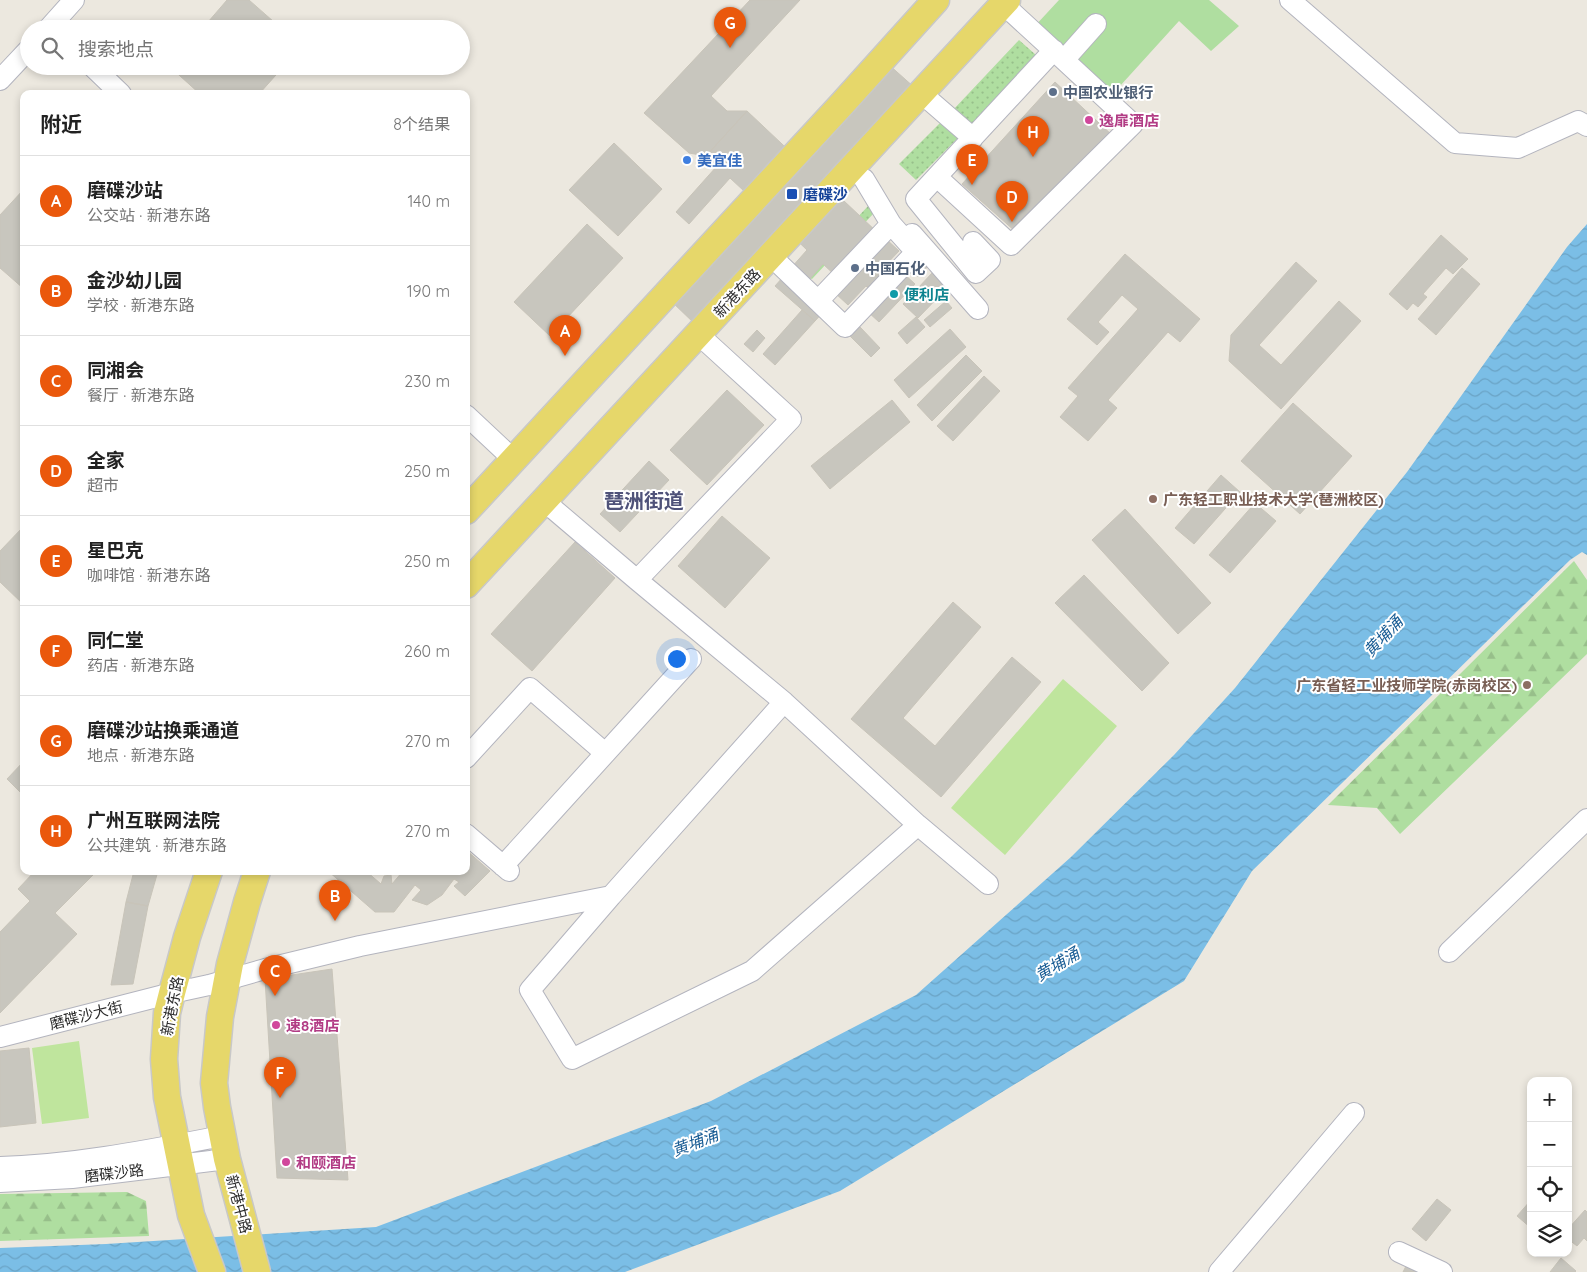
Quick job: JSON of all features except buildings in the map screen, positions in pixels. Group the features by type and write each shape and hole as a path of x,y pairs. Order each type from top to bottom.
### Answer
{"main road":[{"path":"470,507 936,0"},
{"name":"新港东路","path":"470,581 771,256 859,173 922,93 1005,2"},
{"name":"新港东路","path":"178,1155 166,1097 164,1059 167,1013 186,938 208,875"},
{"path":"225,1148 214,1083 220,1016 237,936 256,875"},
{"name":"新港中路","path":"225,1148 257,1272"},
{"path":"178,1155 191,1215 212,1272"}],"street":[{"path":"57,20 74,0"},
{"path":"1290,0 1455,143 1518,148 1582,124"},
{"path":"937,177 1011,245 1134,124 1005,2"},
{"path":"973,242 990,260 976,272 916,199 973,138 1059,55 1096,24"},
{"path":"0,80 20,59"},
{"path":"102,75 118,90"},
{"path":"922,93 973,138"},
{"path":"771,256 846,327 916,252 891,224 859,173"},
{"path":"859,173 978,310"},
{"path":"818,300 891,224"},
{"path":"637,580 791,419 698,334"},
{"path":"470,419 514,460"},
{"path":"544,501 784,702 918,825 988,884"},
{"path":"470,837 506,868 605,753 691,659"},
{"path":"470,754 530,688 605,753"},
{"path":"784,702 530,990 572,1059 752,971 918,825"},
{"path":"1449,952 1587,819"},
{"name":"磨碟沙大街","path":"0,1037 360,946 611,896"},
{"path":"1219,1272 1354,1113"},
{"name":"磨碟沙路","path":"0,1182 72,1178 178,1155 225,1148"},
{"name":"磨碟沙路","path":"0,1167 178,1155"},
{"path":"1399,1252 1442,1272"}],"green space":[{"path":"1059,0 1209,0 1239,26 1211,51 1179,21 1110,97 1034,27"},
{"path":"1019,40 1036,55 970,126 953,110"},
{"path":"943,120 960,136 916,180 899,164"},
{"path":"870,204 874,213 812,279 803,275"},
{"path":"1574,561 1587,580 1587,654 1400,834 1377,808 1328,805"},
{"path":"1063,679 1117,726 1005,855 951,808"},
{"path":"79,1041 89,1118 42,1124 32,1048"},
{"path":"127,1192 146,1201 149,1236 0,1241 0,1194"}],"water":[{"name":"黄埔涌","path":"1587,224 1587,555 1582,552 1570,560 1252,871 1184,981 840,1191 625,1272 0,1272 0,1248 106,1244 376,1227 711,1101 916,995 1071,857 1174,755 1235,688 1407,472 1567,247"}],"place":[{"name":"磨碟沙站换乘通道","path":"730,48"},
{"name":"中国农业银行","path":"1053,92"},
{"name":"逸扉酒店","path":"1089,120"},
{"name":"广州互联网法院","path":"1033,157"},
{"name":"美宜佳","path":"687,160"},
{"name":"星巴克","path":"972,185"},
{"name":"磨碟沙","path":"792,194"},
{"name":"全家","path":"1012,222"},
{"name":"中国石化","path":"855,268"},
{"name":"便利店","path":"894,294"},
{"name":"磨碟沙站","path":"565,356"},
{"name":"广东轻工职业技术大学(琶洲校区)","path":"1153,499"},
{"name":"广东省轻工业技师学院(赤岗校区)","path":"1527,685"},
{"name":"金沙幼儿园","path":"335,921"},
{"name":"同湘会","path":"275,996"},
{"name":"速8酒店","path":"276,1025"},
{"name":"同仁堂","path":"280,1098"},
{"name":"和颐酒店","path":"286,1162"}],"district":[{"name":"琶洲街道","path":"644,500"}]}
